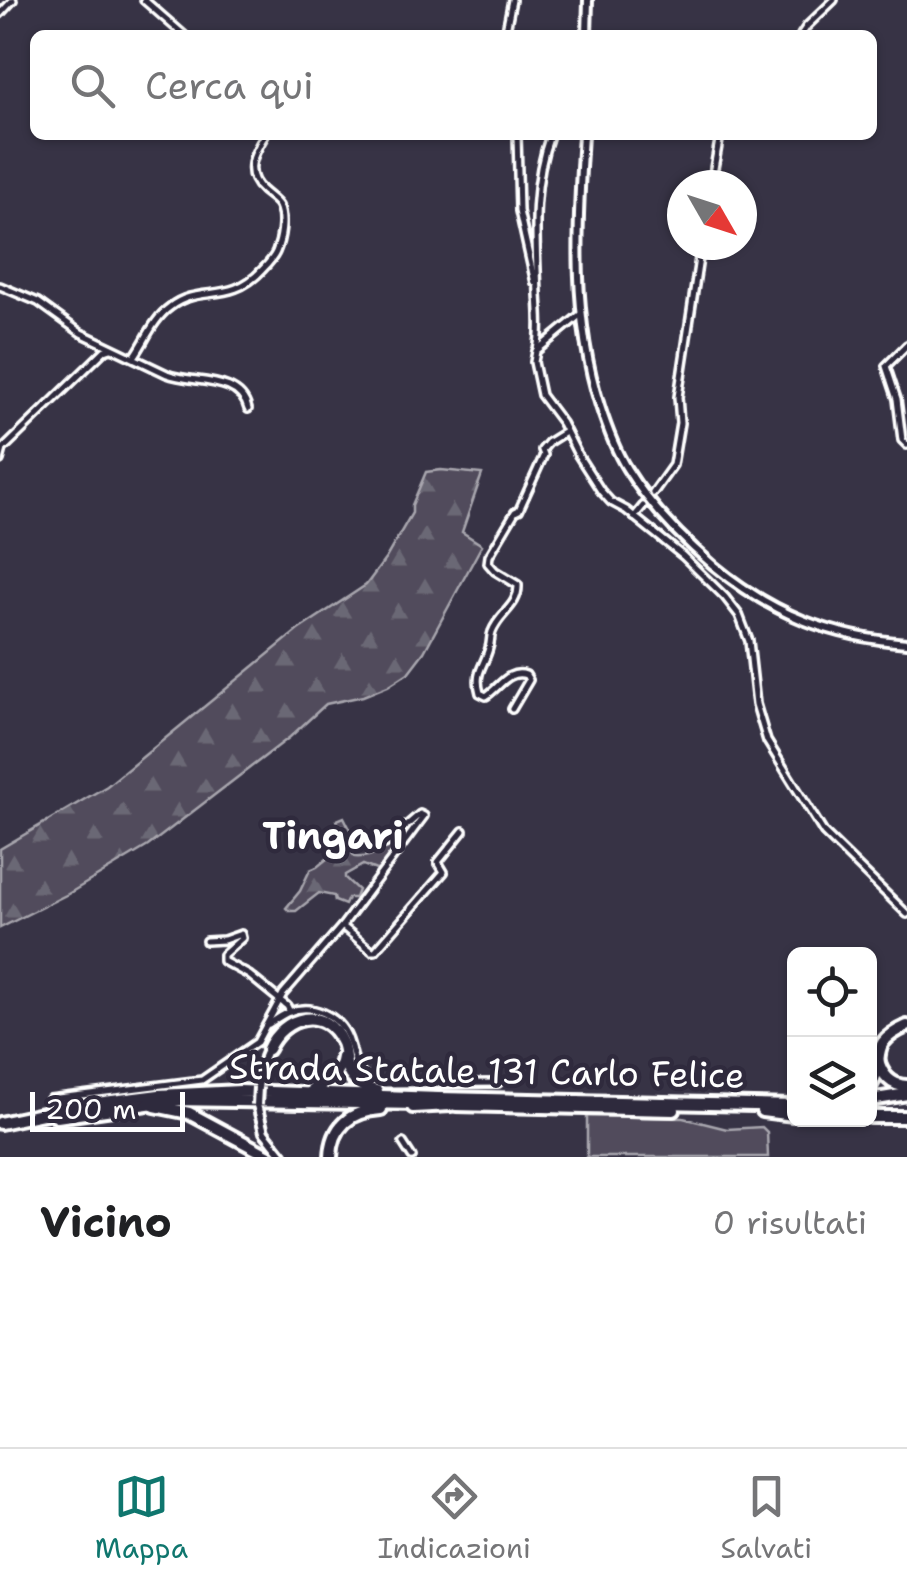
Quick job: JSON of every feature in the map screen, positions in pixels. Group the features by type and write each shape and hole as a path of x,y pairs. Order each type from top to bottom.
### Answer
{"highway":[{"path":"262,1045 284,1026 300,1019 314,1019 328,1025 343,1046 351,1076 366,1088 438,1098"},
{"path":"877,1061 882,1043 907,1026"},
{"path":"287,1092 326,1084 342,1062 343,1046"},
{"path":"878,1053 879,1064 890,1081 907,1086"},
{"name":"Strada Statale 131 Carlo Felice","path":"0,1126 89,1104 240,1090 787,1110"},
{"path":"877,1101 907,1096"},
{"name":"Strada Statale 131 Carlo Felice","path":"0,1126 175,1100 787,1110"},
{"path":"144,1104 188,1113 271,1157"},
{"path":"331,1157 332,1142 340,1126 353,1116 369,1110 451,1105"},
{"path":"877,1117 907,1117"}],"main road":[{"path":"587,30 588,0"},
{"path":"584,140 577,232 581,314 592,381 616,450 647,498 682,537 744,590 824,628 907,643"},
{"path":"262,1045 260,1122 284,1157"}],"street":[{"path":"0,14 13,0"},
{"path":"144,0 178,30"},
{"path":"506,30 512,0"},
{"path":"804,30 834,0"},
{"path":"134,357 170,306 191,297 234,291 256,276 275,255 282,225 279,205 254,183 252,174 253,156 262,140"},
{"path":"517,140 519,211 538,291"},
{"path":"549,140 538,177 536,216 538,342 534,362 542,395 601,490 683,556 739,615 749,641 756,704 767,741 824,833 907,914"},
{"path":"714,170 719,140"},
{"path":"653,493 673,465 680,423 678,397 699,260"},
{"path":"0,286 38,302 110,348 180,380 220,382 244,397 248,408"},
{"path":"536,351 581,314"},
{"path":"907,345 886,366 898,398 902,440 907,445"},
{"path":"0,460 2,449 67,384 110,348"},
{"path":"512,709 529,680 526,674 511,674 486,696 478,686 477,676 492,632 519,594 518,585 488,563 489,556 515,512 520,510 544,455 542,450 566,432"},
{"path":"634,517 643,506"},
{"path":"50,1099 202,1080 262,1045 279,1000 342,926 424,816 420,814 385,844"},
{"path":"342,926 375,951 444,872 438,862 464,831"},
{"path":"206,941 241,934 242,938 223,955 223,961 249,975 290,1012"},
{"path":"267,1025 290,1012 312,1009 336,1021 348,1036 362,1074 385,1084 498,1082"},
{"path":"403,1143 412,1157"}],"green space":[{"path":"426,472 482,474 462,532 482,545 424,652 408,673 363,696 326,704 290,737 148,846 68,894 0,928 0,849 107,786 298,630 366,585 412,513"},
{"path":"344,817 352,833 346,839 348,848 355,857 380,851 415,824 383,869 363,865 345,875 358,890 345,905 335,901 334,896 319,893 296,911 289,911 286,908 310,870 338,850 326,832 339,830 337,820"},
{"path":"587,1116 683,1118 727,1129 762,1127 767,1132 768,1157 587,1157"}],"district":[{"name":"Tingari","path":"333,836"}]}
